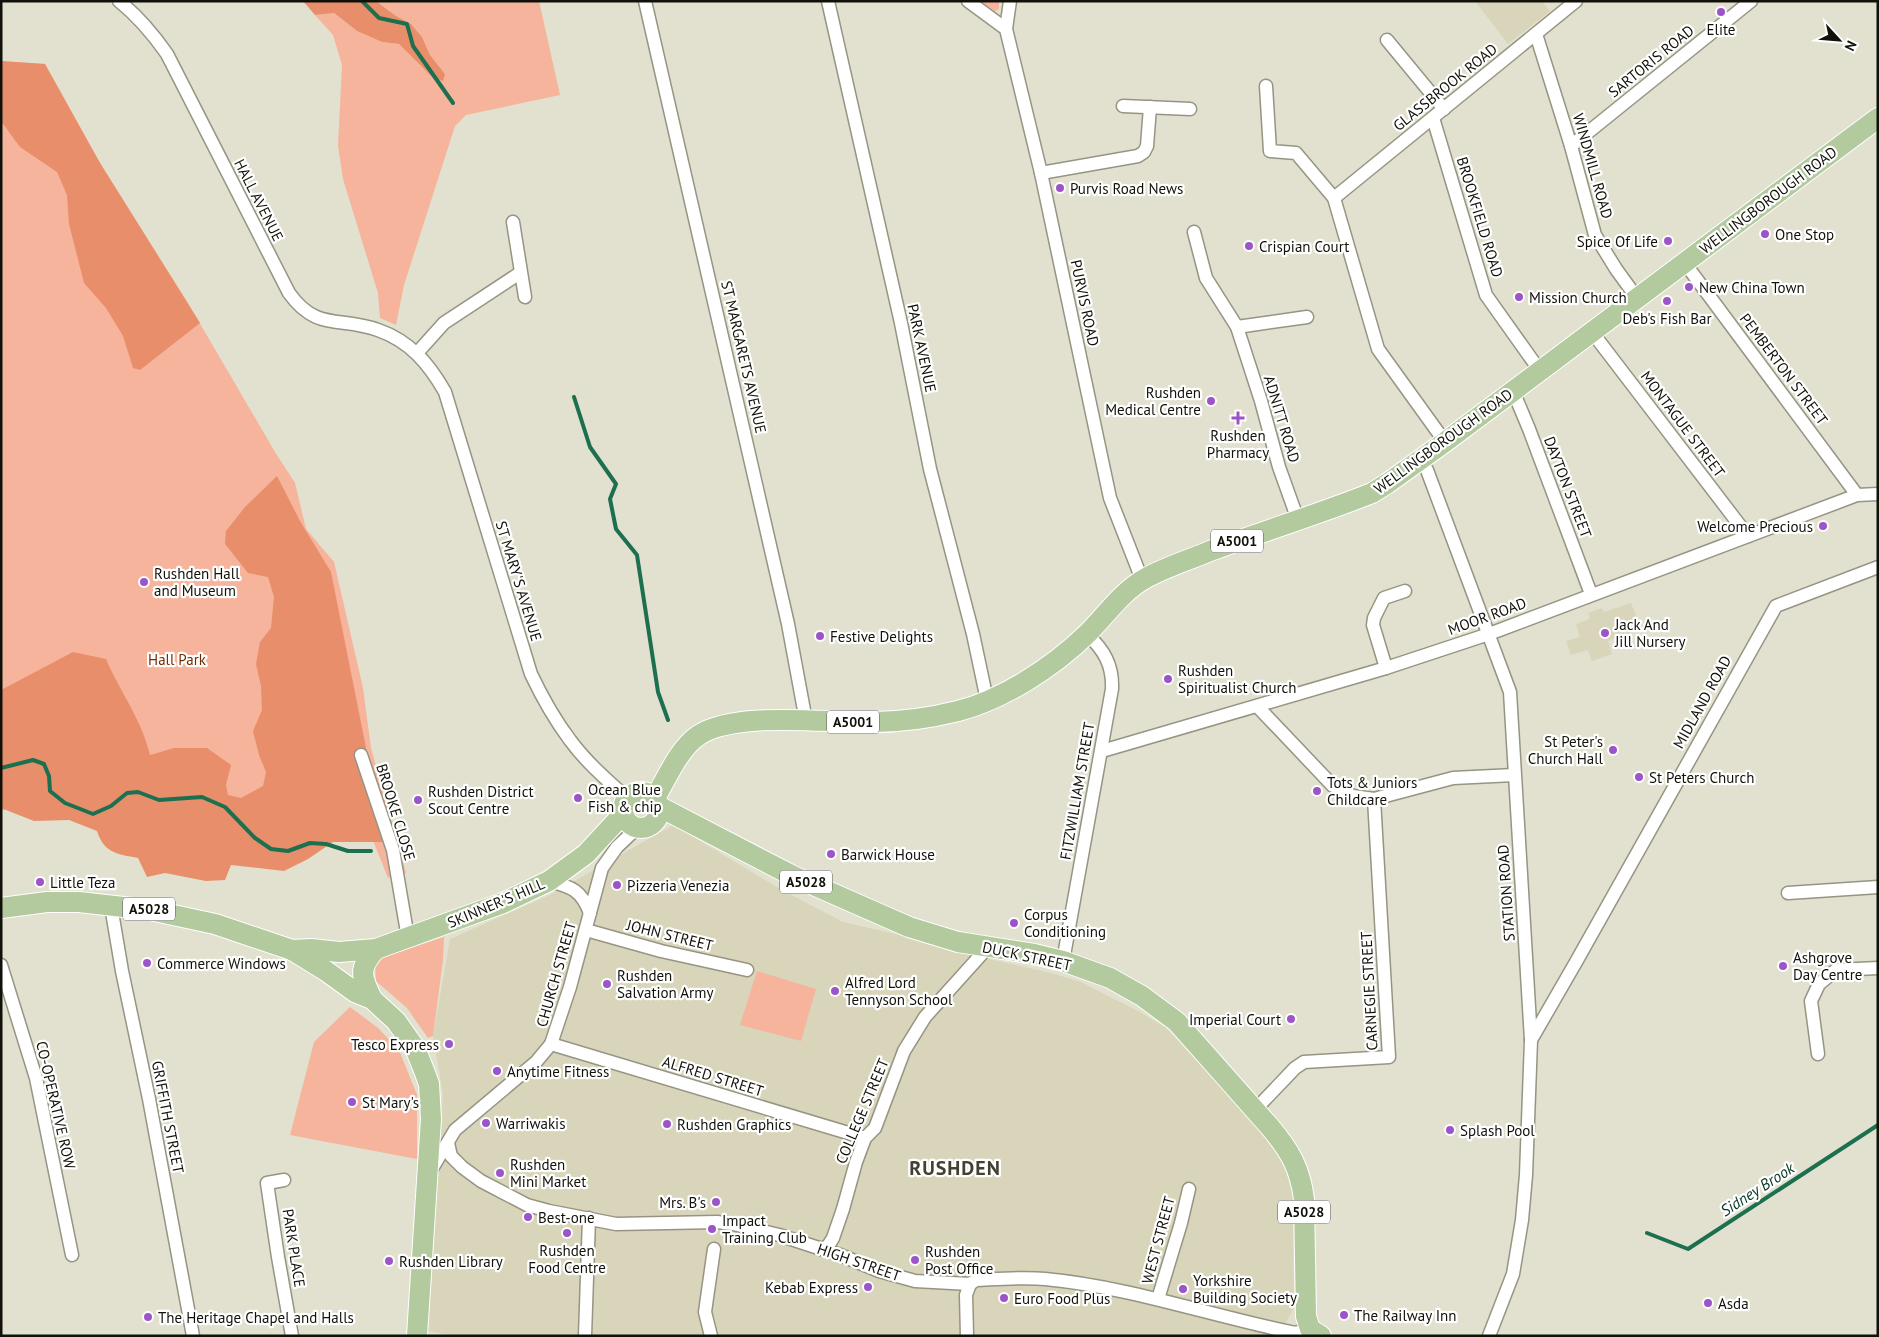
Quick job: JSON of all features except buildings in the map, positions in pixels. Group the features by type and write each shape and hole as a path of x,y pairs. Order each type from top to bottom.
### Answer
{"main road":[{"name":"WELLINGBOROUGH ROAD","path":"658,803 684,750 700,734 740,722 912,720 960,710 987,700 1037,674 1059,659 1143,579 1178,564 1372,493 1421,460 1878,118"},
{"name":"A5028","path":"625,806 636,792 650,794 658,803"},
{"path":"625,806 629,824 637,828 649,827 654,824 659,815 658,803"},
{"name":"DUCK STREET","path":"658,803 793,876 877,914 937,936 1063,961 1110,978 1168,1015 1255,1110 1294,1159 1302,1183 1305,1239 1305,1333"},
{"name":"SKINNER'S HILL","path":"292,950 311,948 339,952 376,949 504,903 549,881 586,854 625,806"},
{"name":"A5028","path":"1,908 47,902 79,902 113,904 185,916 244,933 292,950 355,992 372,999 396,1021 415,1048 429,1084 431,1119 417,1336"},
{"name":"A5028","path":"372,999 364,983 362,971 366,960 376,949"}],"street":[{"name":"HALL AVENUE","path":"120,1 148,28 167,54 288,293 298,306 308,314 322,320 379,330 396,337 417,353"},
{"name":"ST MARGARETS AVENUE","path":"645,1 788,624 806,721"},
{"name":"PARK AVENUE","path":"828,1 901,323 930,469 973,634 987,700"},
{"path":"968,1 1006,29"},
{"name":"PURVIS ROAD","path":"1010,1 1006,29 1041,173 1110,498 1143,579"},
{"name":"GLASSBROOK ROAD","path":"1334,198 1576,1"},
{"name":"SARTORIS ROAD","path":"1571,146 1751,1"},
{"name":"WINDMILL ROAD","path":"1536,34 1571,146 1595,235 1637,298"},
{"path":"1387,40 1444,109"},
{"path":"1266,86 1270,150 1296,153 1334,198 1378,349 1445,442"},
{"path":"1123,106 1190,109"},
{"path":"1041,173 1138,156 1144,152 1147,146 1150,107"},
{"name":"BROOKFIELD ROAD","path":"1433,118 1486,295 1540,370"},
{"path":"513,222 525,297"},
{"name":"ADNITT ROAD","path":"1194,232 1206,278 1237,327 1261,401 1279,467 1298,520"},
{"name":"PEMBERTON STREET","path":"1684,262 1857,495"},
{"path":"417,353 444,323 520,273"},
{"path":"1237,327 1308,317"},
{"name":"MONTAGUE STREET","path":"1592,332 1748,536"},
{"name":"ST MARY'S AVENUE","path":"417,353 434,374 445,392 531,674 546,705 571,742 625,806"},
{"name":"DAYTON STREET","path":"1511,392 1516,398 1591,594"},
{"name":"STATION ROAD","path":"1421,460 1427,470 1490,634 1510,692 1531,1040 1526,1175 1522,1220 1513,1274 1489,1336"},
{"name":"MOOR ROAD","path":"1102,751 1386,668 1490,634 1591,594 1857,495 1878,494"},
{"name":"MIDLAND ROAD","path":"1531,1040 1776,606 1878,568"},
{"path":"1386,668 1373,626 1374,618 1384,598 1405,592"},
{"name":"FITZWILLIAM STREET","path":"1063,961 1112,689 1111,670 1098,645 1087,634"},
{"path":"1258,706 1333,786 1353,796 1374,799 1453,778 1514,775"},
{"name":"BROOKE CLOSE","path":"361,755 394,850 408,938"},
{"name":"CARNEGIE STREET","path":"1255,1110 1295,1068 1304,1062 1389,1057 1374,799"},
{"name":"CHURCH STREET","path":"427,1179 455,1130 536,1062 551,1044 570,987 602,868 617,847 637,828"},
{"path":"549,881 566,885 575,890 584,899 590,913"},
{"path":"1788,893 1878,887"},
{"name":"GRIFFITH STREET","path":"113,904 112,912 122,971 149,1099 193,1336"},
{"name":"JOHN STREET","path":"586,930 660,952 747,970"},
{"name":"COLLEGE STREET","path":"821,1249 828,1246 838,1227 856,1162 865,1138 875,1128 904,1051 925,1017 988,947"},
{"name":"CO-OPERATIVE ROW","path":"1,965 36,1078 72,1255"},
{"path":"1818,1054 1812,1001 1819,984 1836,970 1878,968"},
{"name":"ALFRED STREET","path":"551,1044 865,1138"},
{"path":"431,1119 441,1130 455,1130"},
{"name":"HIGH STREET","path":"448,1143 451,1156 481,1181 527,1205 548,1211 616,1224 717,1222 779,1235 879,1272 915,1281 970,1284 976,1280 1044,1279 1097,1286 1305,1333"},
{"name":"PARK PLACE","path":"284,1180 267,1183 292,1336"},
{"name":"WEST STREET","path":"1158,1299 1181,1223 1189,1189"},
{"path":"585,1336 588,1218"},
{"path":"712,1336 705,1312 714,1249"},
{"path":"967,1336 966,1295 970,1284"}],"shaded area":[{"path":"303,1 376,1 396,16 411,24 422,37 430,55 445,74 443,81 433,78 399,44 382,42 357,31 334,13 315,15"},
{"path":"1475,1 1542,1 1550,11 1508,44"},
{"path":"1,61 45,64 100,163 200,323 140,370 133,368 123,336 106,308 84,283 69,224 67,195 57,172 20,147 1,121"},
{"path":"277,476 300,521 331,572 369,763 391,819 382,842 333,842 308,859 284,871 231,865 225,880 206,881 165,873 147,877 138,858 112,851 103,844 97,831 69,820 34,821 1,808 1,690 73,652 106,659 142,730 150,755 174,748 207,748 231,765 226,785 228,795 241,798 263,786 266,772 259,755 253,731 262,710 261,686 256,664 260,642 271,628 274,597 268,577 248,573 225,544 226,531 245,507"},
{"name":"Jack And Jill Nursery","path":"1631,603 1641,629 1608,641 1612,654 1592,661 1588,650 1571,655 1566,641 1580,637 1576,624 1590,619 1588,613 1602,608 1604,612"},
{"path":"673,825 782,890 843,922 1081,982 1165,1027 1283,1152 1293,1192 1294,1307 1279,1336 455,1336 427,1331 443,1094 433,1036 450,939 550,895"}],"green space":[{"path":"376,1 539,1 560,95 466,115 455,126 404,285 396,325 380,318 378,293 343,179 338,146 342,65 333,35 315,15 334,13 357,31 382,42 399,44 433,78 445,74 430,55 422,37 411,24 396,16"},
{"path":"980,1 999,1 999,9 995,11"},
{"name":"Hall Park","path":"1,61 45,64 100,163 188,303 295,483 306,529 334,562 363,688 371,748 406,873 388,878 364,818 36,800 1,811"},
{"path":"444,937 443,960 433,1036 428,1038 407,1008 376,981 375,966 380,958"},
{"path":"757,971 816,989 801,1041 740,1025"},
{"path":"350,1007 378,1028 399,1050 417,1095 417,1159 290,1135 314,1042"}],"waterway":[{"path":"362,1 379,18 407,24 413,46 453,103"},
{"path":"574,397 590,447 616,484 610,499 616,529 637,555 658,692 668,720"},
{"name":"Sidney Brook","path":"1,768 33,760 44,764 49,776 50,791 65,803 93,814 111,806 127,793 138,792 159,800 202,797 225,807 255,838 271,849 288,851 310,843 326,844 348,851 371,851"},
{"name":"Sidney Brook","path":"1647,1233 1688,1249 1878,1125"}],"place":[{"name":"Elite","path":"1721,12"},
{"name":"Purvis Road News","path":"1060,188"},
{"name":"One Stop","path":"1765,234"},
{"name":"Spice Of Life","path":"1668,241"},
{"name":"Crispian Court","path":"1249,246"},
{"name":"New China Town","path":"1689,287"},
{"name":"Mission Church","path":"1519,297"},
{"name":"Deb's Fish Bar","path":"1667,301"},
{"name":"Rushden Medical Centre","path":"1211,401"},
{"name":"Rushden Pharmacy","path":"1238,418"},
{"name":"Welcome Precious","path":"1823,526"},
{"name":"Rushden Hall and Museum","path":"144,582"},
{"name":"Jack And Jill Nursery","path":"1605,633"},
{"name":"Festive Delights","path":"820,636"},
{"name":"Rushden Spiritualist Church","path":"1168,679"},
{"name":"St Peter's Church Hall","path":"1613,750"},
{"name":"St Peters Church","path":"1639,777"},
{"name":"Tots & Juniors Childcare","path":"1317,791"},
{"name":"Ocean Blue Fish & chip","path":"578,798"},
{"name":"Rushden District Scout Centre","path":"418,800"},
{"name":"Barwick House","path":"831,854"},
{"name":"Little Teza","path":"40,882"},
{"name":"Pizzeria Venezia","path":"617,885"},
{"name":"Corpus Conditioning","path":"1014,923"},
{"name":"Commerce Windows","path":"147,963"},
{"name":"Ashgrove Day Centre","path":"1783,966"},
{"name":"Rushden Salvation Army","path":"607,984"},
{"name":"Alfred Lord Tennyson School","path":"835,991"},
{"name":"Imperial Court","path":"1291,1019"},
{"name":"Tesco Express","path":"449,1044"},
{"name":"Anytime Fitness","path":"497,1071"},
{"name":"St Mary's","path":"352,1102"},
{"name":"Warriwakis","path":"486,1123"},
{"name":"Rushden Graphics","path":"667,1124"},
{"name":"Splash Pool","path":"1450,1130"},
{"name":"Rushden Mini Market","path":"500,1173"},
{"name":"Mrs. B's","path":"716,1202"},
{"name":"Best-one","path":"528,1217"},
{"name":"Impact Training Club","path":"712,1229"},
{"name":"Rushden Food Centre","path":"567,1233"},
{"name":"Rushden Post Office","path":"915,1260"},
{"name":"Rushden Library","path":"389,1261"},
{"name":"Kebab Express","path":"868,1287"},
{"name":"Yorkshire Building Society","path":"1183,1289"},
{"name":"Euro Food Plus","path":"1004,1298"},
{"name":"Asda","path":"1708,1303"},
{"name":"The Railway Inn","path":"1344,1315"},
{"name":"The Heritage Chapel and Halls","path":"148,1317"}],"district":[{"name":"RUSHDEN","path":"955,1168"}]}
